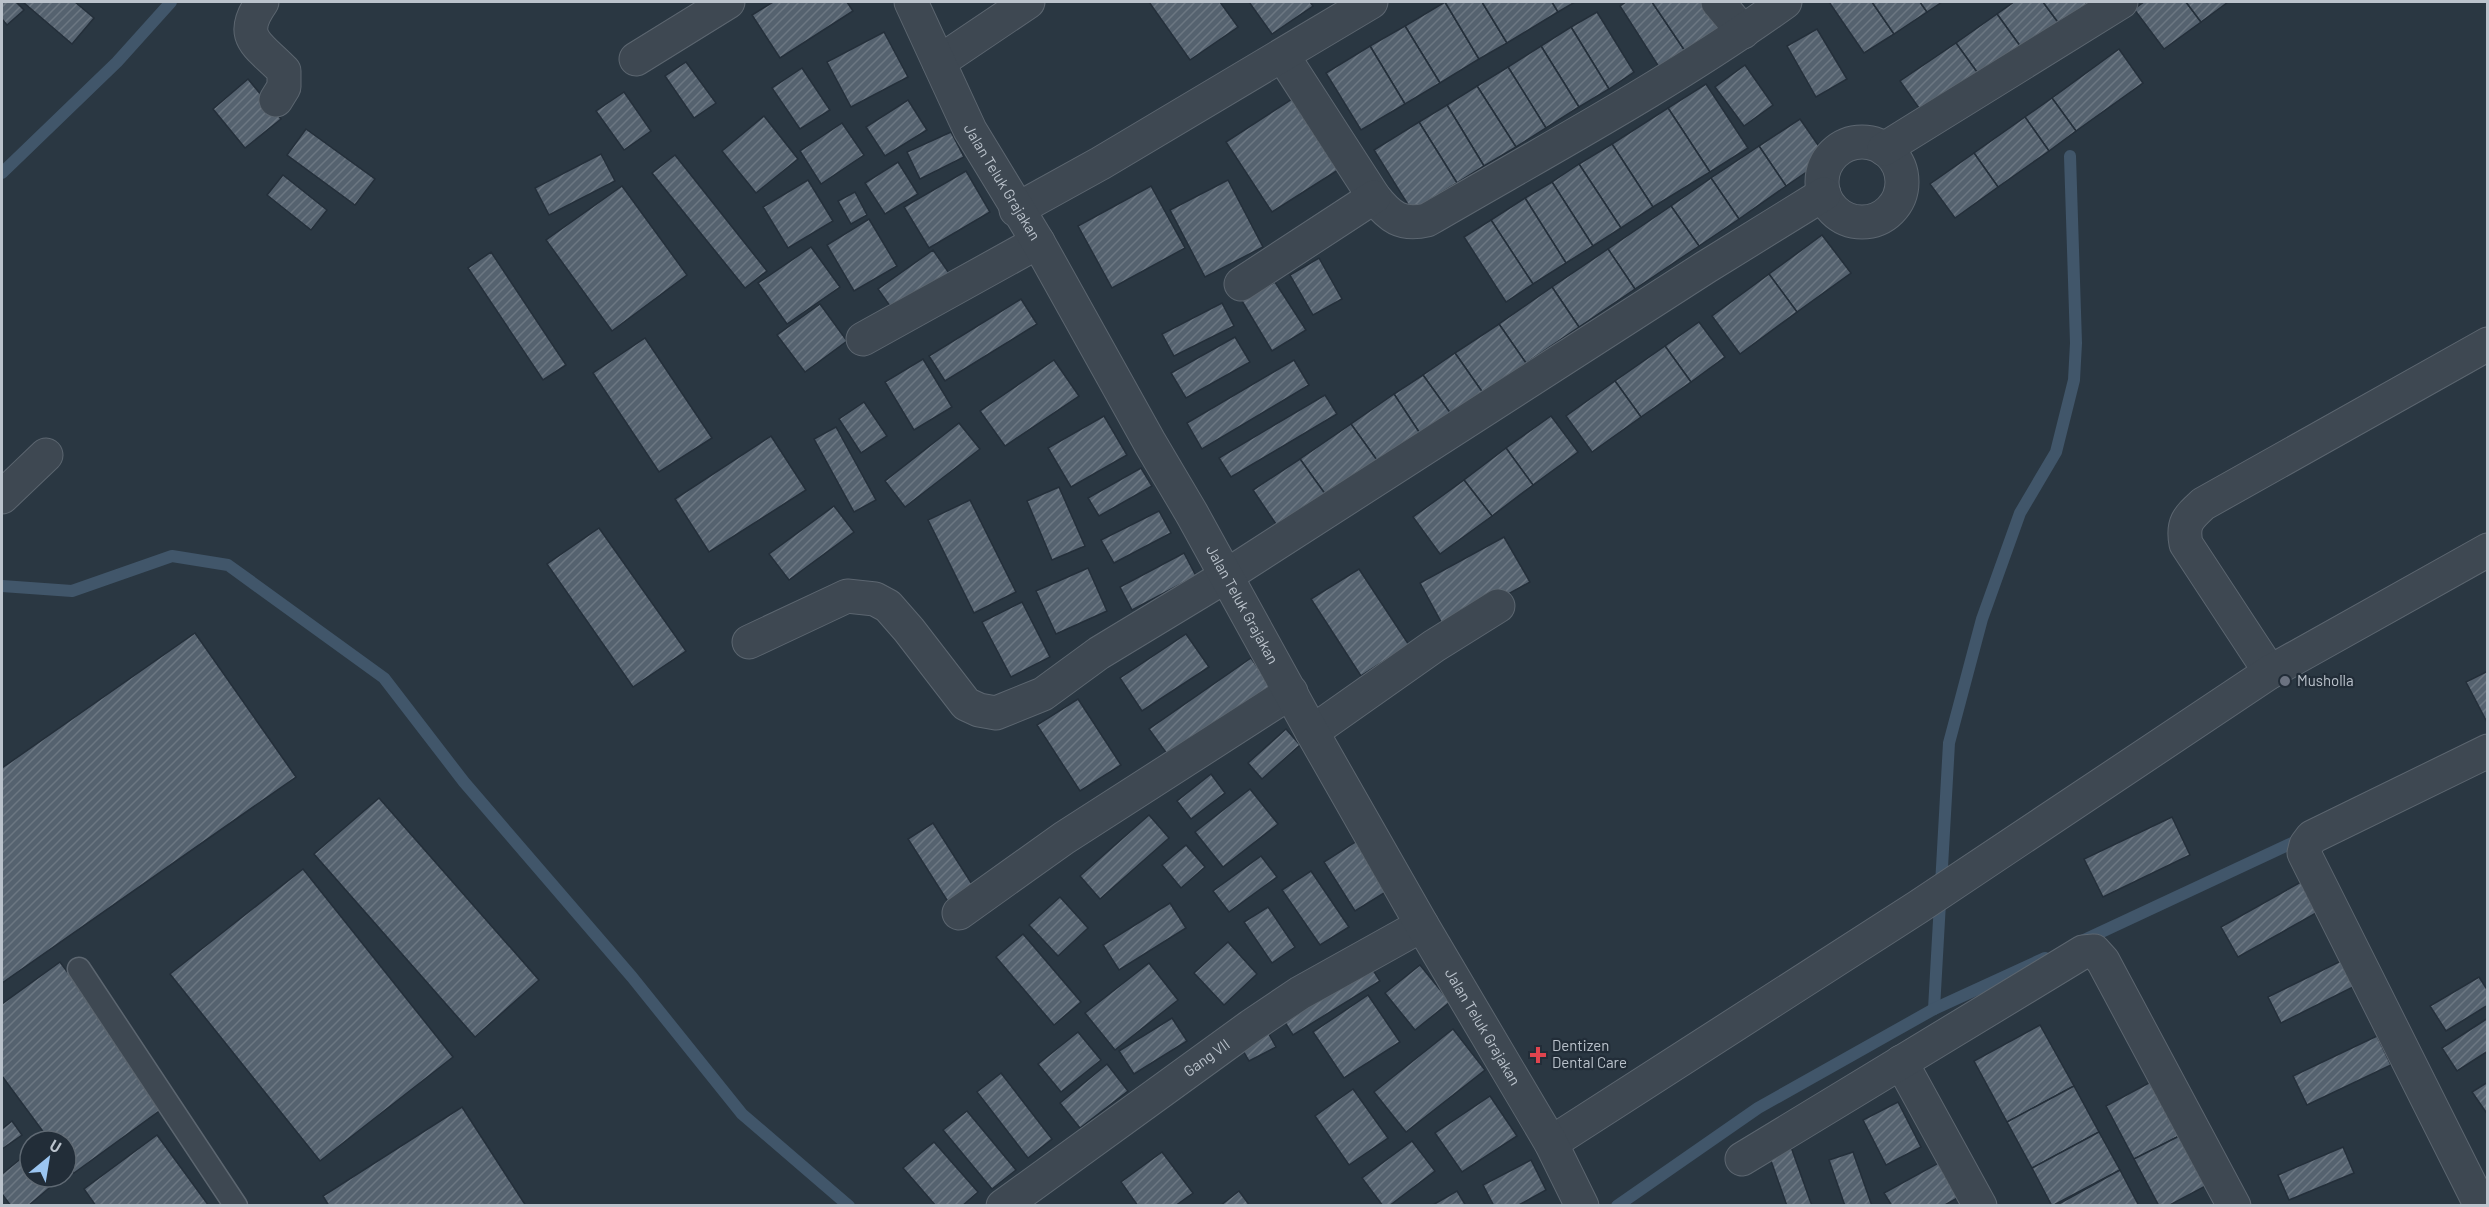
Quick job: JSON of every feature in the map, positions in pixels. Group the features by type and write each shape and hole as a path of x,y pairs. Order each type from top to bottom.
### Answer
{"street":[{"path":"262,2 252,16 249,25 250,36 284,71 284,87 276,100"},
{"path":"636,59 728,2"},
{"name":"Jalan Teluk Grajakan","path":"911,2 970,130 1038,242 1422,925 1551,1143 1582,1206"},
{"path":"939,62 1028,2"},
{"path":"1017,210 1101,164 1371,2"},
{"path":"1719,2 1743,32"},
{"path":"1283,56 1374,197 1386,212 1395,218 1413,224 1427,220 1659,84 1743,32 1785,2"},
{"path":"1884,149 2121,2"},
{"path":"1857,143 1871,143 1884,149 1896,161 1902,177 1901,194 1893,209 1879,219 1863,223 1846,219 1832,209 1824,194 1822,180 1825,167 1838,151 1857,143"},
{"path":"749,642 847,596 875,599 888,606 909,630 966,704 979,710 996,713 1042,694 1099,653 1226,576 1706,267 1824,194"},
{"path":"1241,284 1374,197"},
{"path":"863,339 1038,242"},
{"path":"2270,672 2186,544 2184,530 2189,517 2203,504 2487,344"},
{"path":"2,497 46,455"},
{"path":"1551,1143 1960,879 2270,672 2487,550"},
{"path":"1312,732 1434,646 1498,606"},
{"path":"959,913 1064,838 1291,692"},
{"path":"2481,1206 2304,853 2312,837 2484,762"},
{"name":"Gang VII","path":"1025,1200 1251,1026 1300,993 1422,925"},
{"path":"1742,1158 2083,952 2094,951 2109,972 2234,1206"},
{"path":"1901,1062 1980,1206"}],"lane":[{"path":"79,969 236,1206"}],"building":[{"path":"2,2 16,2 24,10 7,25 2,19"},
{"path":"23,2 75,2 94,18 72,44"},
{"path":"773,2 847,2 853,11 780,58 752,15"},
{"path":"1149,2 1220,2 1238,27 1190,60"},
{"path":"1249,2 1310,2 1313,6 1272,34"},
{"path":"1445,2 1479,59 1440,83 1405,26"},
{"path":"1445,2 1482,2 1507,43 1479,59"},
{"path":"1482,2 1552,2 1558,12 1507,43"},
{"path":"1552,2 1575,2 1558,12"},
{"path":"1626,2 1652,2 1685,51 1659,67 1620,6"},
{"path":"1652,2 1709,2 1725,26 1685,51"},
{"path":"1829,2 1872,2 1894,34 1864,53"},
{"path":"1872,2 1920,2 1927,12 1894,34"},
{"path":"1920,2 1942,2 1927,12"},
{"path":"2014,2 2043,2 2060,25 2023,50 1997,14"},
{"path":"2043,2 2085,2 2088,5 2060,25"},
{"path":"2144,2 2186,2 2201,22 2164,49 2134,9"},
{"path":"2186,2 2228,2 2201,22"},
{"path":"1597,12 1634,72 1609,89 1571,27"},
{"path":"1997,14 2023,50 1982,79 1956,43"},
{"path":"1405,26 1440,83 1405,104 1370,46"},
{"path":"1571,27 1609,89 1579,107 1541,46"},
{"path":"1817,29 1847,79 1816,97 1787,46"},
{"path":"884,32 908,77 851,107 827,62"},
{"path":"1956,43 1982,79 1926,118 1900,81"},
{"path":"1370,46 1405,104 1361,130 1326,73"},
{"path":"1541,46 1579,107 1546,128 1508,67"},
{"path":"2119,49 2143,83 2076,131 2052,98"},
{"path":"686,62 716,103 694,118 665,76"},
{"path":"1745,65 1773,105 1744,126 1715,87"},
{"path":"1508,67 1546,128 1516,147 1477,86"},
{"path":"802,68 830,110 800,129 772,88"},
{"path":"248,79 281,119 245,148 213,109"},
{"path":"1706,84 1748,148 1710,172 1668,108"},
{"path":"1477,86 1516,147 1484,166 1447,105"},
{"path":"624,92 651,131 624,150 596,111"},
{"path":"2052,98 2076,131 2049,151 2025,117"},
{"path":"1292,99 1338,170 1272,212 1226,142"},
{"path":"908,100 927,130 885,156 866,127"},
{"path":"1447,105 1484,166 1457,183 1419,122"},
{"path":"1668,108 1710,172 1653,207 1612,144"},
{"path":"764,116 798,159 756,193 722,151"},
{"path":"2025,117 2049,151 1998,187 1974,153"},
{"path":"1800,119 1827,158 1786,186 1759,146"},
{"path":"1419,122 1457,183 1412,211 1374,150"},
{"path":"842,123 864,155 821,184 800,151"},
{"path":"306,129 375,179 355,205 287,155"},
{"path":"951,132 964,157 920,179 907,152"},
{"path":"1612,144 1653,207 1621,228 1579,164"},
{"path":"1759,146 1786,186 1739,219 1711,178"},
{"path":"1974,153 1998,187 1955,218 1930,184"},
{"path":"601,154 615,181 549,215 535,188"},
{"path":"675,155 767,271 745,288 652,173"},
{"path":"898,162 918,194 885,214 865,183"},
{"path":"1579,164 1621,228 1593,246 1552,182"},
{"path":"966,171 990,212 929,248 904,207"},
{"path":"283,175 327,210 311,230 267,195"},
{"path":"1711,178 1739,219 1699,246 1671,206"},
{"path":"808,180 833,221 788,248 763,207"},
{"path":"1228,180 1263,247 1205,277 1170,210"},
{"path":"1552,182 1593,246 1566,263 1525,198"},
{"path":"622,186 687,275 612,331 546,240"},
{"path":"1151,186 1185,248 1112,288 1078,226"},
{"path":"855,192 867,215 851,224 838,201"},
{"path":"1525,198 1566,263 1533,284 1491,220"},
{"path":"1671,206 1699,246 1635,289 1608,249"},
{"path":"869,219 897,266 854,291 827,245"},
{"path":"1491,220 1533,284 1506,302 1464,237"},
{"path":"1822,235 1851,273 1797,312 1769,274"},
{"path":"811,247 840,287 787,324 758,283"},
{"path":"1608,249 1635,289 1579,327 1552,287"},
{"path":"933,250 951,276 897,316 878,289"},
{"path":"491,252 566,365 543,380 468,268"},
{"path":"1319,258 1342,299 1313,315 1290,275"},
{"path":"1769,274 1797,312 1740,354 1712,316"},
{"path":"1275,282 1306,330 1272,351 1242,301"},
{"path":"1552,287 1579,327 1526,363 1499,324"},
{"path":"1021,299 1037,324 945,381 929,356"},
{"path":"1222,303 1234,326 1174,356 1162,334"},
{"path":"820,304 847,341 805,372 777,335"},
{"path":"1699,322 1725,357 1691,382 1665,346"},
{"path":"1499,324 1526,363 1483,393 1455,353"},
{"path":"1235,337 1250,362 1186,398 1171,373"},
{"path":"645,338 712,438 659,472 593,373"},
{"path":"1665,346 1691,382 1641,417 1615,381"},
{"path":"1455,353 1483,393 1451,414 1423,375"},
{"path":"923,359 952,407 914,430 885,382"},
{"path":"1054,360 1079,396 1005,446 980,411"},
{"path":"1294,360 1309,385 1202,449 1187,423"},
{"path":"1423,375 1451,414 1421,435 1394,394"},
{"path":"1615,381 1641,417 1592,452 1566,416"},
{"path":"1394,394 1421,435 1379,463 1351,424"},
{"path":"1325,395 1337,414 1231,477 1219,458"},
{"path":"864,402 887,436 861,453 839,419"},
{"path":"1104,416 1127,455 1071,487 1048,448"},
{"path":"1551,416 1578,452 1533,485 1506,448"},
{"path":"959,423 980,449 905,507 885,481"},
{"path":"1351,424 1379,463 1328,498 1300,459"},
{"path":"836,427 876,500 854,512 814,439"},
{"path":"771,436 806,490 709,552 675,499"},
{"path":"1506,448 1533,485 1492,516 1464,480"},
{"path":"1300,459 1328,498 1280,530 1253,490"},
{"path":"1141,468 1152,486 1099,516 1088,498"},
{"path":"1464,480 1492,516 1440,554 1413,517"},
{"path":"1059,487 1085,546 1052,560 1027,501"},
{"path":"970,500 1016,592 974,613 928,520"},
{"path":"834,506 854,532 789,580 769,554"},
{"path":"1159,511 1171,533 1114,563 1101,540"},
{"path":"599,528 686,651 633,687 547,564"},
{"path":"1504,537 1530,582 1445,629 1420,583"},
{"path":"1184,553 1196,576 1132,610 1120,587"},
{"path":"1088,568 1107,611 1056,634 1036,591"},
{"path":"1359,569 1409,645 1361,676 1311,599"},
{"path":"1022,602 1050,657 1011,677 982,622"},
{"path":"195,633 296,777 2,983 2,768"},
{"path":"1186,634 1209,667 1142,711 1120,678"},
{"path":"1251,658 1272,687 1170,758 1149,729"},
{"path":"2488,671 2488,724 2466,682"},
{"path":"1078,699 1121,765 1080,791 1037,725"},
{"path":"1286,729 1300,745 1262,779 1248,763"},
{"path":"1211,774 1225,793 1191,819 1177,801"},
{"path":"1250,789 1278,824 1223,867 1195,832"},
{"path":"379,798 539,980 475,1037 314,854"},
{"path":"1149,815 1169,838 1100,899 1080,876"},
{"path":"2172,817 2190,855 2103,897 2084,859"},
{"path":"933,823 977,892 952,908 908,839"},
{"path":"1366,835 1397,885 1355,911 1324,862"},
{"path":"1186,845 1205,867 1181,888 1162,865"},
{"path":"1261,856 1277,877 1229,912 1213,891"},
{"path":"303,869 453,1057 320,1161 170,974"},
{"path":"1311,871 1349,927 1320,945 1282,890"},
{"path":"2308,878 2325,908 2238,957 2221,927"},
{"path":"1060,897 1088,928 1058,956 1029,925"},
{"path":"1170,903 1186,928 1119,970 1103,945"},
{"path":"1268,907 1295,947 1272,963 1244,922"},
{"path":"1023,934 1081,1002 1054,1025 996,957"},
{"path":"1228,942 1257,974 1224,1005 1194,973"},
{"path":"2347,958 2359,984 2281,1023 2268,997"},
{"path":"60,962 166,1106 78,1170 78,1129 41,1129 2,1076 2,1004"},
{"path":"1368,962 1380,981 1293,1035 1281,1016"},
{"path":"1149,963 1178,1000 1115,1050 1085,1013"},
{"path":"1420,965 1450,1002 1415,1030 1385,993"},
{"path":"2479,977 2488,991 2488,1005 2446,1031 2430,1006"},
{"path":"1368,995 1400,1042 1344,1078 1313,1032"},
{"path":"1172,1018 1187,1041 1134,1074 1119,1051"},
{"path":"2488,1018 2488,1051 2457,1071 2442,1048"},
{"path":"1264,1025 1276,1047 1249,1061 1237,1040"},
{"path":"2040,1025 2074,1086 2007,1122 1974,1061"},
{"path":"1453,1029 1485,1070 1406,1132 1374,1092"},
{"path":"1078,1032 1101,1060 1061,1092 1038,1064"},
{"path":"2377,1036 2391,1065 2307,1105 2293,1076"},
{"path":"1107,1064 1128,1091 1080,1128 1060,1103"},
{"path":"1001,1073 1052,1139 1028,1158 977,1092"},
{"path":"2160,1077 2189,1131 2134,1159 2106,1106"},
{"path":"2488,1082 2488,1115 2472,1092"},
{"path":"2074,1086 2099,1132 2032,1168 2007,1122"},
{"path":"1353,1089 1388,1138 1349,1165 1315,1116"},
{"path":"1490,1096 1517,1136 1462,1172 1435,1133"},
{"path":"1898,1102 1921,1147 1886,1165 1863,1120"},
{"path":"462,1107 526,1206 329,1206 323,1196"},
{"path":"967,1111 1016,1170 992,1189 943,1130"},
{"path":"12,1121 18,1129 18,1138 2,1149 2,1129"},
{"path":"2189,1131 2215,1181 2168,1206 2159,1206 2134,1159"},
{"path":"2099,1132 2120,1170 2052,1206 2032,1168"},
{"path":"157,1135 209,1206 96,1206 84,1189"},
{"path":"1412,1141 1435,1171 1389,1206 1383,1206 1362,1178"},
{"path":"934,1142 978,1192 962,1206 936,1206 903,1168"},
{"path":"1791,1147 1812,1206 1787,1206 1769,1155"},
{"path":"2343,1147 2354,1173 2289,1200 2278,1175"},
{"path":"1162,1152 1193,1193 1175,1206 1138,1206 1121,1182"},
{"path":"1853,1152 1872,1206 1845,1206 1829,1160"},
{"path":"1531,1160 1546,1190 1517,1206 1494,1206 1483,1185"},
{"path":"18,1161 18,1189 48,1189 28,1206 11,1206 2,1194 2,1174"},
{"path":"1942,1161 1961,1196 1943,1206 1892,1206 1884,1193"},
{"path":"2120,1170 2139,1206 2055,1206"},
{"path":"1239,1191 1250,1206 1220,1206"},
{"path":"1457,1191 1466,1206 1431,1206"}],"waterway":[{"path":"2,173 117,62 171,2"},
{"path":"1934,1009 1949,743 1982,619 2020,513 2056,452 2074,380 2076,343 2070,156"},
{"path":"2,586 72,591 172,556 228,565 384,678 464,782 632,977 742,1114 849,1206"},
{"path":"2082,941 2303,838"},
{"path":"1617,1206 1758,1108 1934,1009 2045,958"}],"place":[{"name":"Musholla","path":"2285,681"},
{"name":"Dentizen Dental Care","path":"1538,1055"}]}
